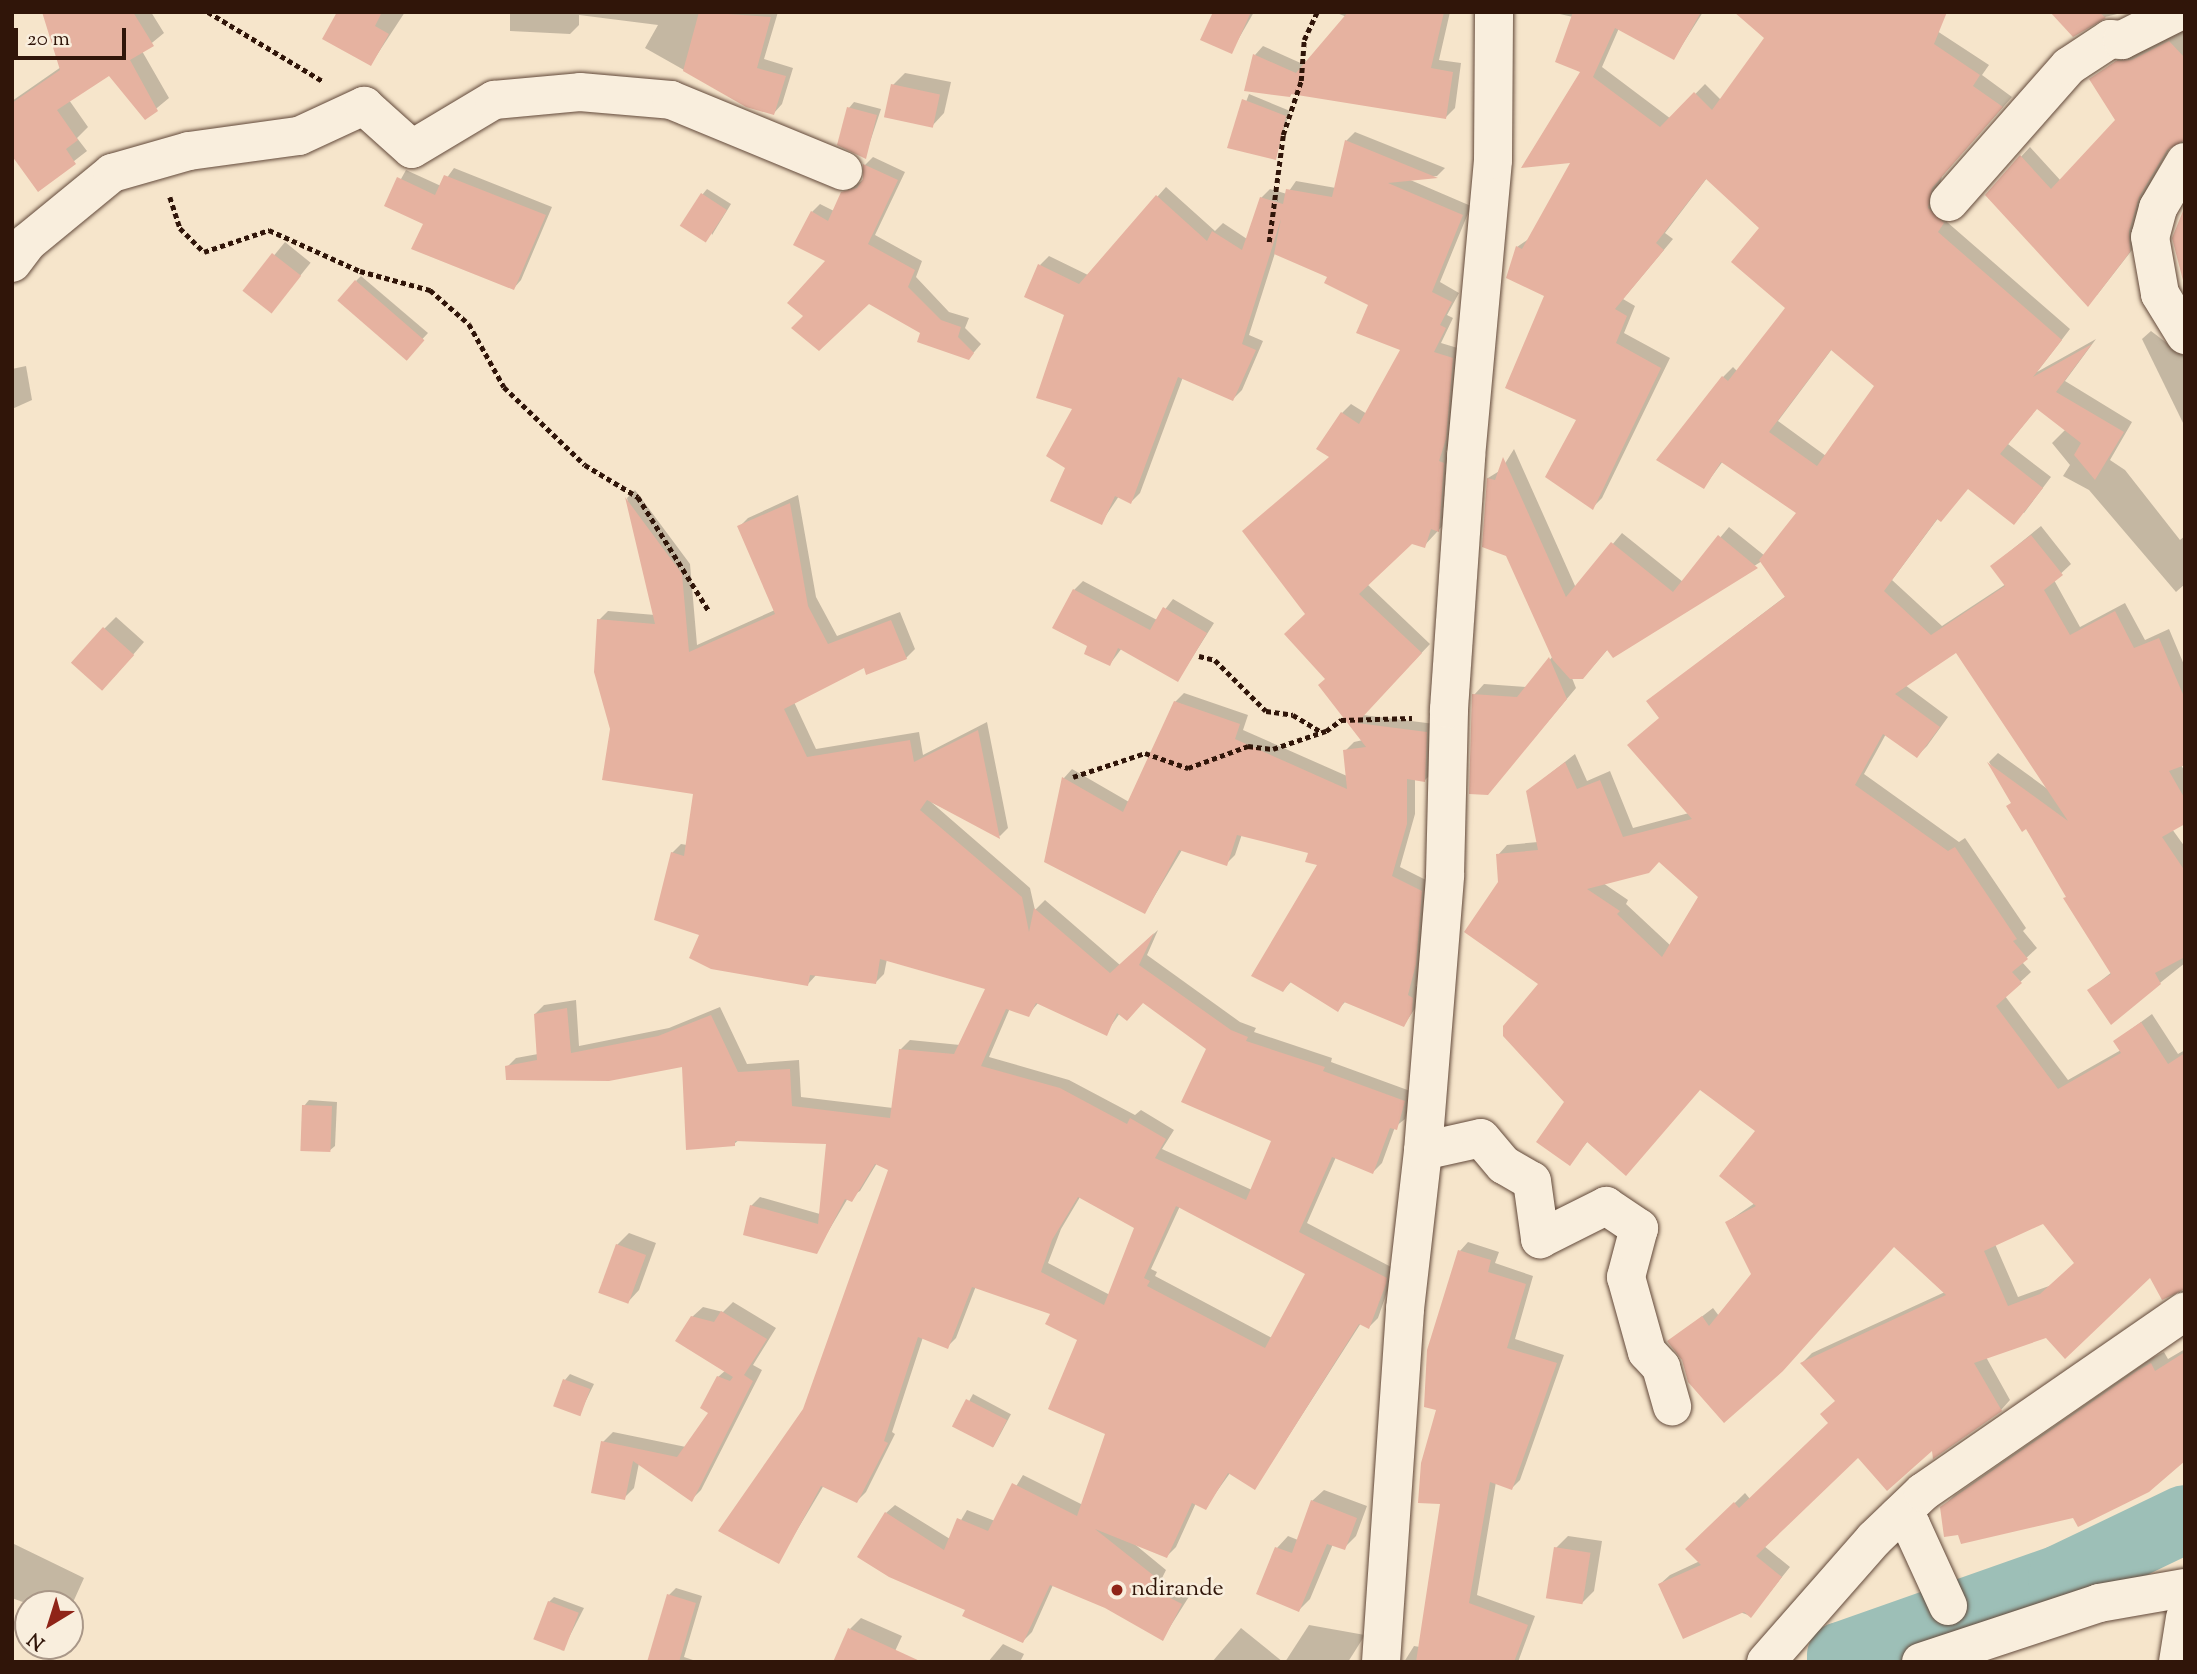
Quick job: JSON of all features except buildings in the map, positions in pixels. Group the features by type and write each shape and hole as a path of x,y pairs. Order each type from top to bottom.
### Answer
{"street":[{"path":"1381,1662 1405,1309 1423,1151 1445,876 1449,709 1493,160 1494,12"},
{"path":"1949,202 2069,66 2110,39 2122,40 2178,12"},
{"path":"12,263 29,242 112,173 165,158 299,136 364,106 412,149 494,100 580,92 671,100 843,170"},
{"path":"2185,162 2158,208 2150,237 2160,295 2185,335"},
{"path":"1423,1151 1481,1138 1504,1165 1532,1181 1540,1239 1606,1206 1639,1228 1626,1278 1647,1352 1661,1367 1672,1406"},
{"path":"1766,1662 1898,1516 1993,1441 2185,1311"},
{"path":"1898,1516 1911,1525 1948,1606"},
{"path":"1921,1662 1982,1653 2099,1603 2185,1588"},
{"path":"2178,1662 2185,1618"}],"path":[{"path":"208,12 364,106"},
{"path":"1269,242 1283,135 1301,82 1304,40 1317,12"},
{"path":"165,158 169,192 180,228 204,252 269,230 360,271 430,290 469,324 504,387 585,466 638,498 709,611"},
{"path":"1199,656 1215,660 1266,712 1293,715 1321,732"},
{"path":"1073,777 1145,753 1188,768 1248,746 1273,750 1321,732 1340,720 1405,719 1449,709"}],"waterway":[{"path":"1841,1662 1841,1656 2062,1578 2185,1519"}],"place":[{"name":"ndirande","path":"1117,1590"}]}
